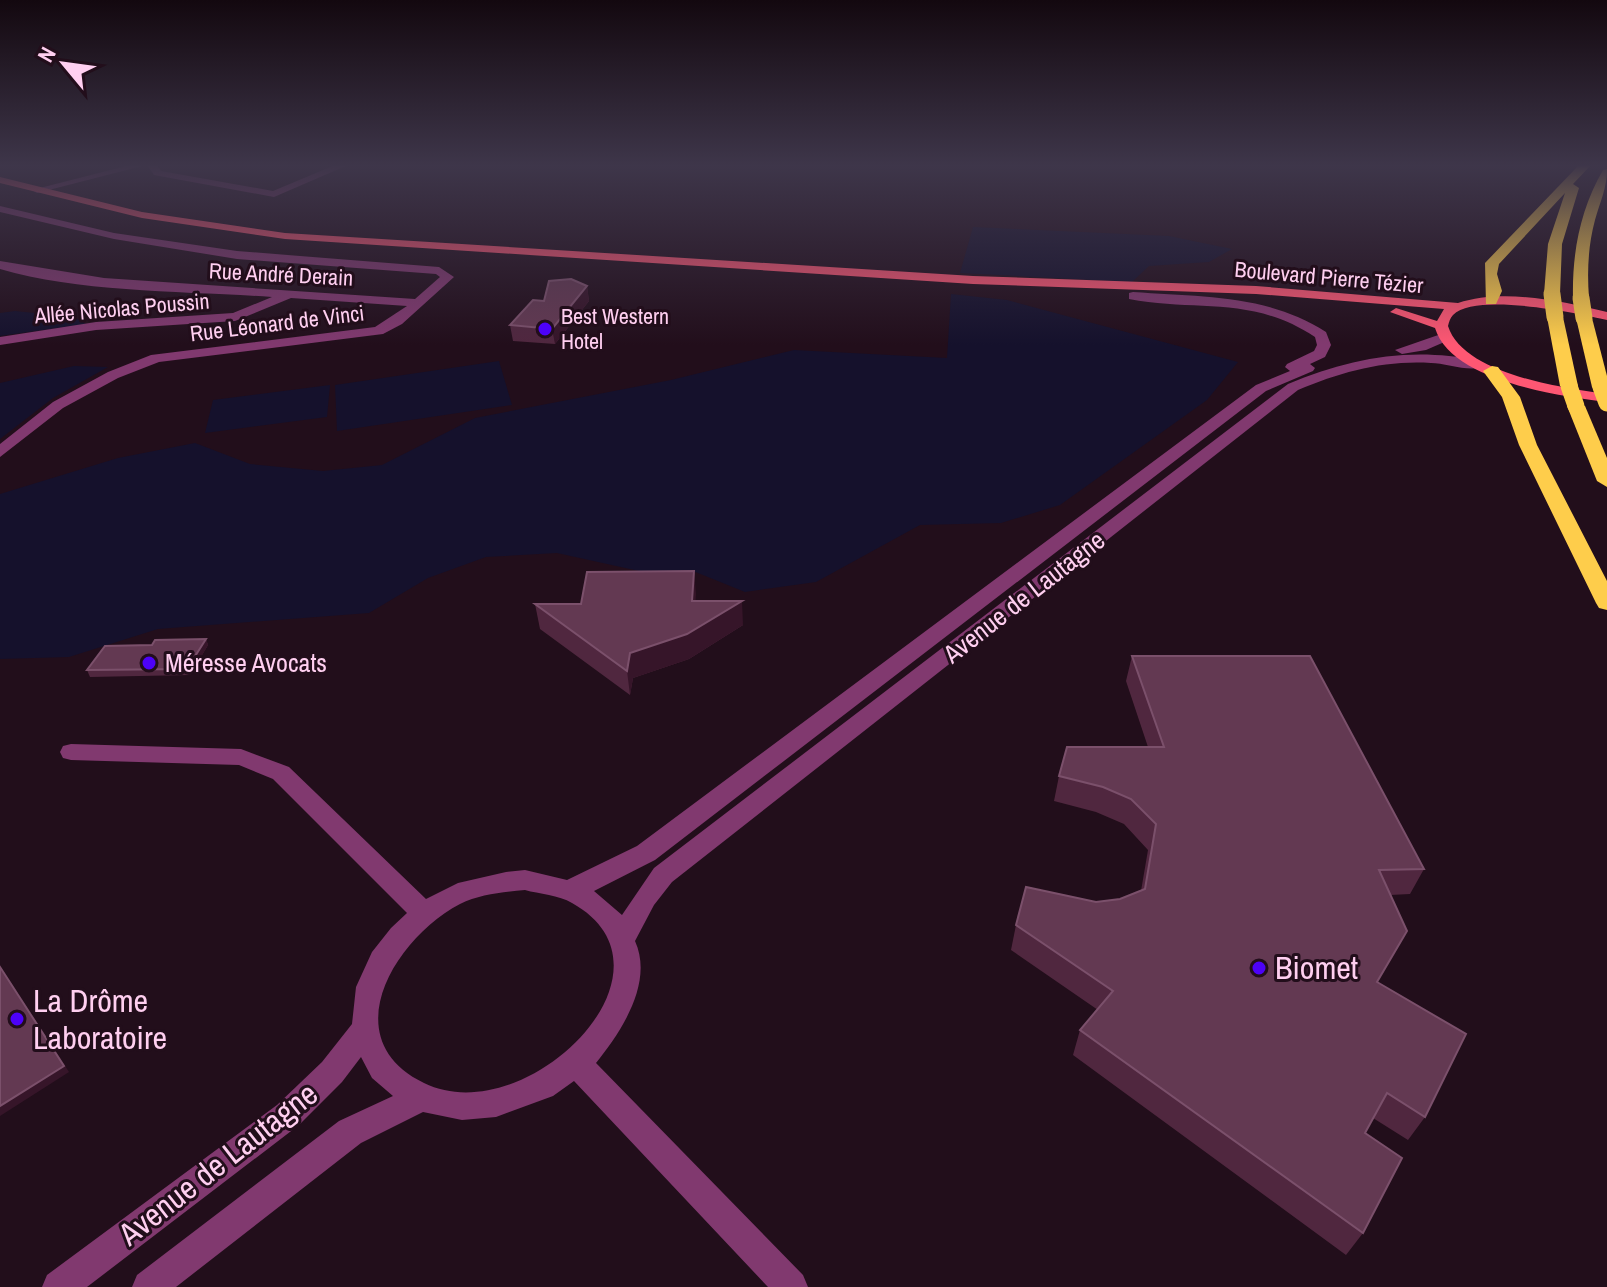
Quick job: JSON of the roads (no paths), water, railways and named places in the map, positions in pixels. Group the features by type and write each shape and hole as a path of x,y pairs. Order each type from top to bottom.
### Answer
{"highway":[{"path":"1491,301 1495,291 1490,274 1492,263 1528,225"},
{"path":"1559,225 1552,294 1555,317 1569,386 1607,481"},
{"path":"1585,225 1579,270 1581,298 1605,396"},
{"path":"1485,368 1511,397 1528,445 1607,603"}],"main road":[{"name":"Boulevard Pierre Tézier","path":"134,225 212,238 315,249 1335,305 1397,312 1442,332"},
{"name":"Boulevard Pierre Tézier","path":"204,225 356,242 1033,283 1256,290 1461,307 1491,301 1540,302 1607,316"},
{"path":"1461,307 1445,317 1442,332 1455,350 1485,368 1555,391 1605,396"}],"street":[{"name":"Rue Léonard de Vinci","path":"0,452 58,405 113,375 198,337 378,331 397,321 448,277 447,274 237,255 114,236 68,225"},
{"name":"Rue André Derain","path":"0,265 104,282 418,303"},
{"path":"0,278 17,270"},
{"name":"Allée Nicolas Poussin","path":"0,341 96,326 198,337 235,317 292,294"},
{"path":"1133,296 1254,305 1293,316 1321,335 1324,345 1320,354 1276,373 1264,381 1261,388"},
{"name":"Avenue de Lautagne","path":"573,889 646,853 1261,388 1311,366 1357,355 1421,347 1442,332"},
{"name":"Avenue de Lautagne","path":"622,939 645,898 663,875 1293,387 1356,363 1427,358 1485,368"},
{"path":"71,752 206,754 241,757 261,763 281,773 297,787 424,913"},
{"path":"499,882 550,882 573,889 594,902 611,918 622,939 628,969 622,1002 605,1035 578,1065 550,1085 483,1106 450,1106 420,1098 393,1081 374,1057 365,1029 365,1003 372,978 385,954 403,932 424,913 448,898 499,882"},
{"name":"Avenue de Lautagne","path":"59,1287 288,1115 332,1072 365,1029"},
{"path":"578,1065 791,1287"},
{"name":"Avenue de Lautagne","path":"149,1287 350,1132 420,1098"}],"place":[{"name":"Best Western Hotel","path":"545,329"},
{"name":"Méresse Avocats","path":"149,663"},
{"name":"Biomet","path":"1259,968"},
{"name":"La Drôme Laboratoire","path":"17,1019"}]}
